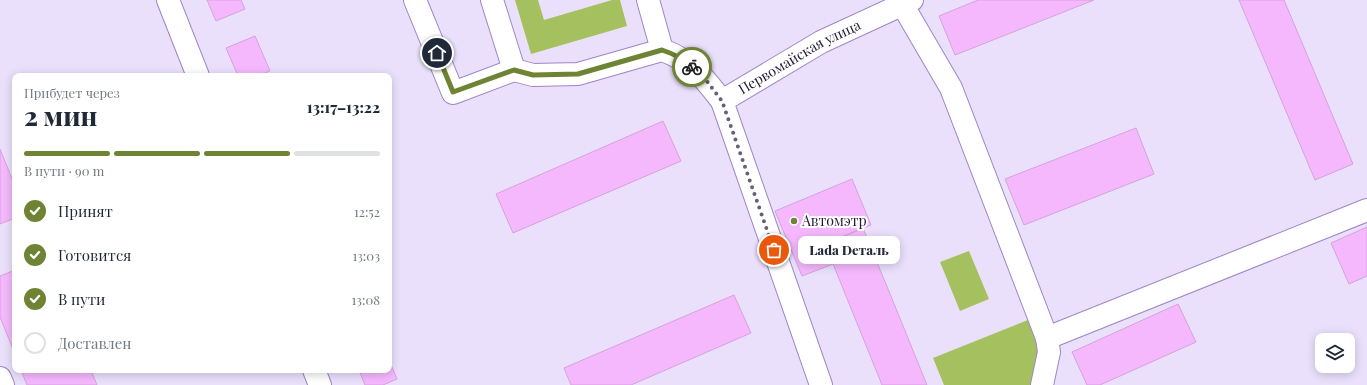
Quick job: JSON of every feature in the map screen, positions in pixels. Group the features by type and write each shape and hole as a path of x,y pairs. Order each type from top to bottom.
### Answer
{"street":[{"path":"168,0 197,73"},
{"path":"415,0 453,92 514,70 533,75 578,74 662,50 687,62 706,80 722,101"},
{"path":"492,0 514,70"},
{"path":"648,0 662,50"},
{"path":"907,2 951,88 1047,338 1049,352 1042,385"},
{"name":"Первомайская улица","path":"821,385 722,101 821,42 907,2"},
{"path":"1047,338 1367,210"},
{"path":"315,373 320,385"},
{"path":"0,378 3,385"}],"green space":[{"path":"515,0 538,0 544,20 612,0 620,0 627,26 531,54"},
{"path":"969,251 989,299 960,311 940,262"},
{"path":"1033,318 1043,345 1036,385 944,385 933,358"}],"building":[{"path":"207,0 241,0 245,9 216,21"},
{"path":"978,0 1094,0 955,55 939,16"},
{"path":"1239,0 1284,0 1353,164 1315,180"},
{"path":"255,36 270,71 265,73 237,73 226,48"},
{"path":"663,121 681,161 513,233 496,194"},
{"path":"1136,128 1154,174 1024,225 1005,179"},
{"path":"0,149 12,179 12,219 0,224"},
{"path":"852,179 871,225 825,244 833,264 802,276 775,211"},
{"path":"1367,227 1367,276 1349,284 1331,243"},
{"path":"863,228 927,385 882,385 825,244"},
{"path":"12,271 12,347 0,317 0,276"},
{"path":"734,295 751,333 631,385 571,385 564,368"},
{"path":"1178,304 1196,342 1100,385 1087,385 1072,352"},
{"path":"392,367 397,379 383,385 365,385 360,373 392,373"},
{"path":"22,373 92,373 97,385 27,385"}],"way so far":[{"path":"692,67 706,80 722,101 774,250"}],"place":[{"name":"Автомэтр","path":"794,221"},
{"name":"Lada Dеталь","path":"774,250"}],"route":[{"path":"437,53 453,92 514,70 533,75 578,74 662,50 675,55 687,62 692,67"}]}
